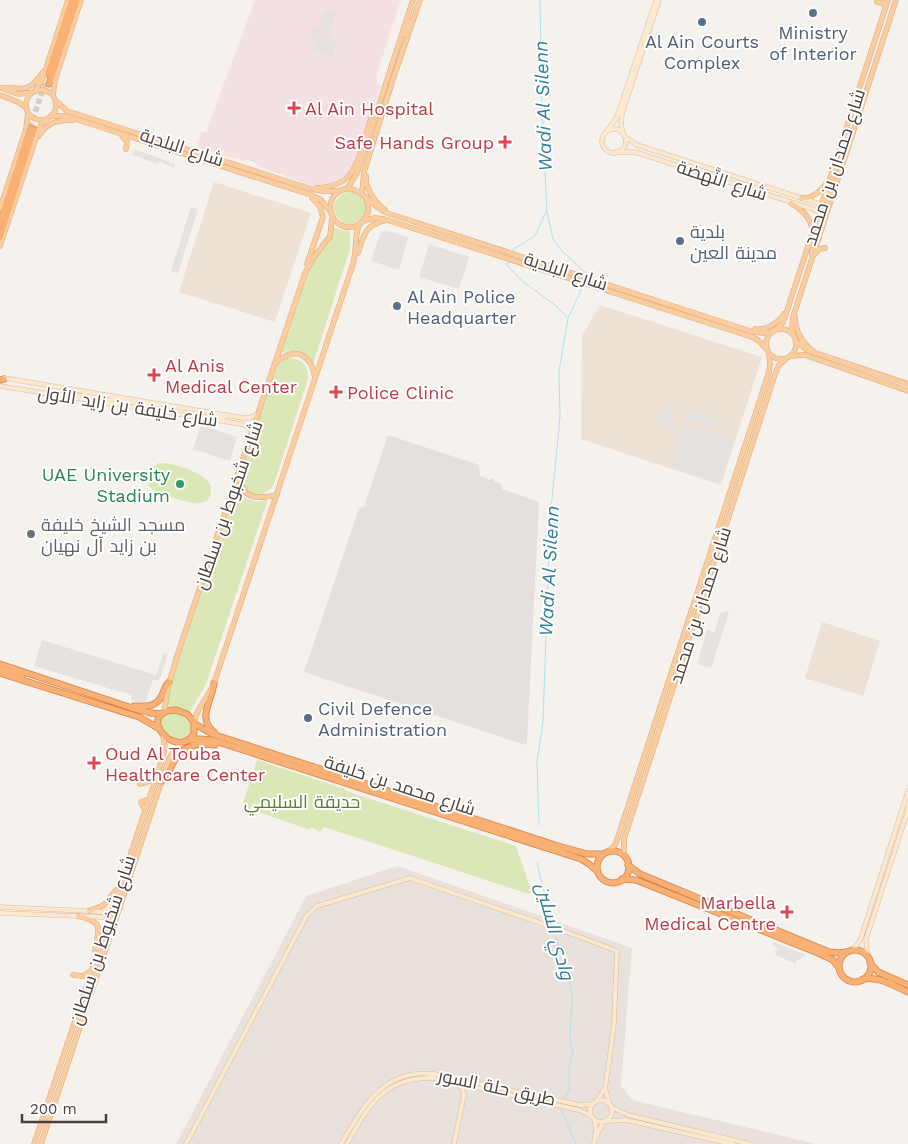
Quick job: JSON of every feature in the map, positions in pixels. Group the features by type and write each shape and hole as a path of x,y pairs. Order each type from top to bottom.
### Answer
{"highway":[{"path":"72,0 47,83 79,0"},
{"path":"0,223 32,128 0,237"},
{"path":"0,664 150,713 163,713 171,710 182,712 191,717 195,723 194,734 186,741 172,740 163,736 158,728 139,717 0,673"},
{"path":"0,668 22,675 29,674"},
{"path":"129,707 153,705 159,700 165,686 169,682"},
{"path":"214,683 205,719 210,729 221,737"},
{"path":"158,728 158,722 163,713"},
{"name":"شارع محمد بن خليفة","path":"195,723 208,732 221,737 555,845 590,855 606,853"},
{"name":"شارع محمد بن خليفة","path":"186,741 208,740 228,746 581,859 598,872"},
{"path":"162,782 176,757 188,746 200,744 228,746"},
{"path":"628,865 626,874 616,882 610,882 601,878 598,872 598,862 606,853 616,851 624,856 628,865 640,874 830,952 839,954 849,951 861,951 867,955 870,963 870,970 863,979"},
{"path":"622,879 636,880 818,953 833,960 842,975 850,981 857,982 872,978 908,992"},
{"path":"839,968 840,959 849,951"},
{"path":"870,963 878,972 908,985"}],"main road":[{"path":"0,209 26,129 27,98 42,81 68,0"},
{"path":"53,96 55,80 79,0"},
{"path":"408,35 405,34 413,0"},
{"path":"348,189 357,173 413,0"},
{"path":"362,193 363,176 420,0"},
{"path":"658,0 622,114 621,125 624,135 624,146 616,152 610,152 603,147 602,139 617,117 658,0"},
{"name":"شارع حمدان بن محمد","path":"793,335 792,325 795,312 813,257 823,212 822,205 830,176 888,0"},
{"name":"شارع حمدان بن محمد","path":"772,332 784,321 810,240 823,212 830,205 896,0"},
{"path":"877,2 883,3 885,8"},
{"path":"387,99 390,81 400,50 399,47 397,48"},
{"path":"0,88 20,90 29,87 36,82 46,68"},
{"path":"0,88 18,94 45,90 56,101 56,109 51,116 44,120 36,120 16,100 0,95"},
{"path":"311,189 337,184 354,171 378,98 382,93"},
{"name":"شارع البلدية","path":"56,101 67,111 311,189 324,192 340,191"},
{"name":"شارع البلدية","path":"51,116 63,115 307,194 321,200 330,211"},
{"path":"0,246 34,143 44,120"},
{"path":"34,143 42,130 53,122 78,120"},
{"path":"379,125 366,183 377,202 392,215"},
{"path":"607,131 618,130 624,135"},
{"path":"120,134 126,140 126,149"},
{"name":"شارع النَّهضة","path":"624,135 637,145 822,205 830,205"},
{"name":"شارع النَّهضة","path":"616,152 635,152 823,212"},
{"path":"830,205 826,201 838,165 838,156"},
{"path":"801,198 813,197 824,186 830,176"},
{"path":"738,185 757,190 760,184"},
{"path":"348,189 362,193 366,198 369,208 364,221 358,225 346,227 339,225 332,218 330,211 332,199 340,191 348,189"},
{"path":"305,273 323,217 320,206 307,194"},
{"name":"شارع البلدية","path":"366,198 376,207 392,215 527,265 572,276"},
{"path":"791,203 800,209 810,221 812,227 810,240"},
{"name":"شارع شخبوط بن سلطان","path":"163,713 169,682 305,273 314,257 330,236 332,218"},
{"name":"شارع البلدية","path":"364,221 378,218 387,220 529,260 572,276 741,328 756,332 772,332"},
{"path":"195,723 198,710 214,683 353,264 366,230 375,223 387,220"},
{"path":"353,264 358,225"},
{"path":"813,257 819,249 825,248"},
{"name":"شارع البلدية","path":"601,285 752,337 761,343 768,352"},
{"path":"741,328 760,330 767,328 780,320 789,307"},
{"path":"795,312 796,327 800,335 806,346 816,353"},
{"path":"908,384 804,348 796,341 793,335 782,329 772,332 766,342 768,352 778,359 805,355 908,391"},
{"path":"788,357 795,351 796,341"},
{"name":"شارع حمدان بن محمد","path":"606,853 615,845 618,838 766,382 770,364 768,352"},
{"path":"276,363 288,354 301,355 311,364 315,378"},
{"name":"شارع حمدان بن محمد","path":"624,856 624,839 772,382 777,368 788,357"},
{"name":"شارع خليفة بن زايد الأول","path":"1,379 245,418 253,417 259,413"},
{"name":"شارع خليفة بن زايد الأول","path":"0,386 241,424 248,427 252,432"},
{"path":"54,395 60,393 84,396 89,393 99,402"},
{"path":"106,403 110,399 151,405 159,404"},
{"path":"204,418 209,416 224,418 226,415"},
{"path":"238,474 243,488 251,496 260,498 277,494"},
{"name":"شارع شخبوط بن سلطان","path":"34,1144 110,912 146,810 164,753 163,736"},
{"name":"شارع شخبوط بن سلطان","path":"41,1144 171,755 186,741"},
{"path":"140,784 156,777"},
{"path":"849,951 857,945 860,938 908,790"},
{"path":"867,955 866,939 908,810"},
{"path":"120,908 116,912 114,911 126,874 127,864"},
{"path":"186,1144 307,916 314,908 359,892 410,878 549,926"},
{"path":"90,911 108,902 122,880"},
{"path":"0,907 110,912 118,915"},
{"path":"0,913 78,916 116,920"},
{"path":"78,916 94,920 98,926 96,956"},
{"path":"556,928 617,951 614,1023 605,1088 612,1113 605,1121 594,1144"},
{"path":"86,986 82,980 73,976 83,976 91,971"},
{"name":"طريق حلة السور","path":"341,1144 364,1105 377,1092 392,1081 411,1075 434,1074 559,1103 579,1110 593,1118"},
{"name":"طريق حلة السور","path":"346,1144 368,1108 385,1091 397,1084 421,1078 446,1081 559,1103"},
{"path":"446,1081 460,1086 464,1095"},
{"path":"454,1144 464,1095 467,1090 472,1088 486,1090"},
{"path":"596,1137 591,1110 605,1088"},
{"path":"595,1103 603,1101 628,1115 750,1144"},
{"name":"طريق حلة السور","path":"566,1105 595,1103"},
{"path":"593,1118 600,1122 626,1120 732,1144"}],"shaded area":[{"name":"Al Ain Hospital","path":"255,0 401,0 376,76 377,83 381,85 354,165 347,175 341,179 320,186 310,185 258,166 256,163 248,160 240,161 239,157 235,159 198,147 197,144 201,132 206,132"},
{"path":"324,9 336,13 329,35 333,40 337,41 332,56 313,50 315,44 309,42 314,27 319,28"},
{"path":"134,149 175,164 174,168 159,161 158,164 132,155"},
{"path":"214,182 311,213 275,322 179,292"},
{"path":"191,207 198,209 178,273 171,271"},
{"path":"385,230 408,237 399,270 371,261 381,231 384,232"},
{"path":"429,244 469,257 459,289 419,277"},
{"path":"600,305 762,357 721,485 581,439 582,336"},
{"path":"662,408 677,412 671,430 656,425"},
{"path":"687,410 719,420 717,429 685,419"},
{"path":"201,425 237,437 230,461 193,449"},
{"path":"683,425 733,439 720,483 671,467"},
{"path":"388,435 479,465 480,476 490,480 491,478 494,479 494,481 502,484 502,489 539,502 527,742 525,745 304,672 359,508 364,507"},
{"path":"721,612 729,612 711,668 697,664 707,630 714,632"},
{"path":"822,622 880,641 863,696 805,678"},
{"path":"42,640 156,675 164,652 168,654 160,678 153,680 145,704 131,700 132,695 34,666"},
{"path":"398,866 632,948 621,1085 632,1100 816,1144 176,1144 306,896"},
{"path":"774,942 806,955 796,961 796,964 776,955 775,952 779,949 773,946"}],"green space":[{"path":"350,192 362,196 366,208 362,220 350,224 338,220 334,208 338,196"},
{"path":"332,227 350,231 350,249 313,364 302,355 294,352 280,353 308,267 322,247"},
{"path":"287,358 296,359 303,363 307,370 308,379 274,484 263,493 258,495 252,494 243,487 239,474 274,370 279,363"},
{"name":"UAE University Stadium","path":"159,463 180,466 203,477 211,486 209,499 205,502 195,503 155,491 148,484 147,480 151,469"},
{"path":"235,489 242,496 250,500 268,499 206,684 189,713 165,706 169,684"},
{"path":"169,712 182,714 192,721 192,733 186,739 175,739 164,734 160,721"},
{"name":"حديقة السليمي","path":"257,760 516,846 532,893 529,894 324,827 320,832 311,827 310,830 242,806"}],"waterway":[{"name":"Wadi Al Silenn","path":"540,0 542,107 547,212 553,239 586,275"},
{"name":"Wadi Al Silenn","path":"510,258 512,250 535,236 546,212"},
{"name":"Wadi Al Silenn","path":"509,261 507,265 521,280 556,306 567,317"},
{"name":"Wadi Al Silenn","path":"539,825 537,762 543,722 550,519 560,417 559,371 568,318 584,279"},
{"name":"وادي السلين","path":"537,863 554,933 570,979 572,998 570,1039 573,1053 569,1069 569,1091 564,1099"},
{"name":"وادي السلين","path":"563,1103 562,1112 576,1144"}],"tunnel":[{"path":"30,128 45,83"}],"place":[{"name":"Ministry of Interior","path":"813,13"},
{"name":"Al Ain Courts Complex","path":"702,22"},
{"name":"Al Ain Hospital","path":"294,108"},
{"name":"Safe Hands Group","path":"505,142"},
{"name":"بلدية مدينة العين","path":"680,241"},
{"name":"Al Ain Police Headquarter","path":"397,306"},
{"name":"Al Anis Medical Center","path":"154,375"},
{"name":"Police Clinic","path":"336,392"},
{"name":"UAE University Stadium","path":"180,484"},
{"name":"مسجد الشيخ خليفة بن زايد آل نهيان","path":"31,534"},
{"name":"Civil Defence Administration","path":"308,718"},
{"name":"Oud Al Touba Healthcare Center","path":"94,763"},
{"name":"Marbella Medical Centre","path":"787,912"}]}
